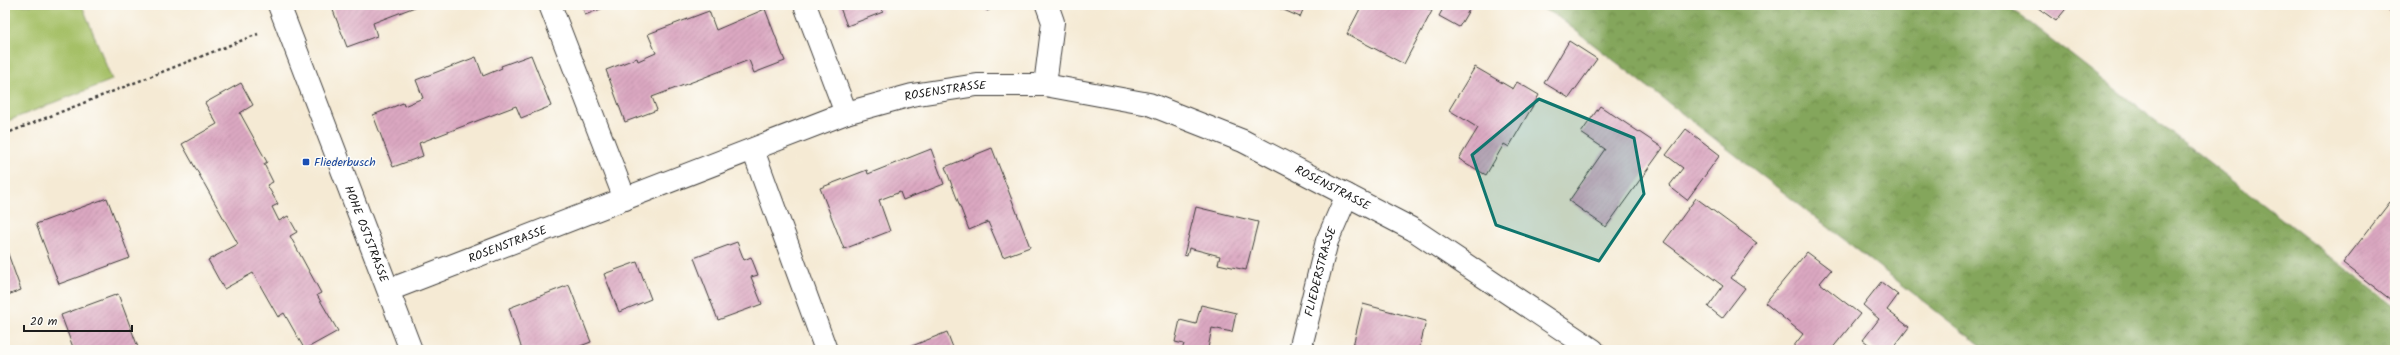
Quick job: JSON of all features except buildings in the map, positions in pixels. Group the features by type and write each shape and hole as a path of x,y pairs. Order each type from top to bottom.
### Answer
{"street":[{"path":"550,5 625,199"},
{"path":"805,5 846,114"},
{"path":"1045,85 1053,22 1047,5"},
{"name":"HOHE OSTSTRASSE","path":"282,14 411,350"},
{"name":"ROSENSTRASSE","path":"389,290 846,114 912,96 977,85 1045,85 1149,104 1243,141 1414,230 1593,350"},
{"path":"753,150 826,350"},
{"name":"FLIEDERSTRASSE","path":"1300,350 1327,241 1347,195"}],"path":[{"path":"5,134 282,14"}],"highlighted area":[{"path":"1539,99 1634,138 1644,194 1599,261 1496,225 1472,155"}],"green space":[{"path":"5,5 82,5 112,80 5,122"},
{"path":"1536,5 2007,5 2395,307 2395,350 1986,350 1558,17"}],"place":[{"name":"Fliederbusch","path":"306,162"}]}
